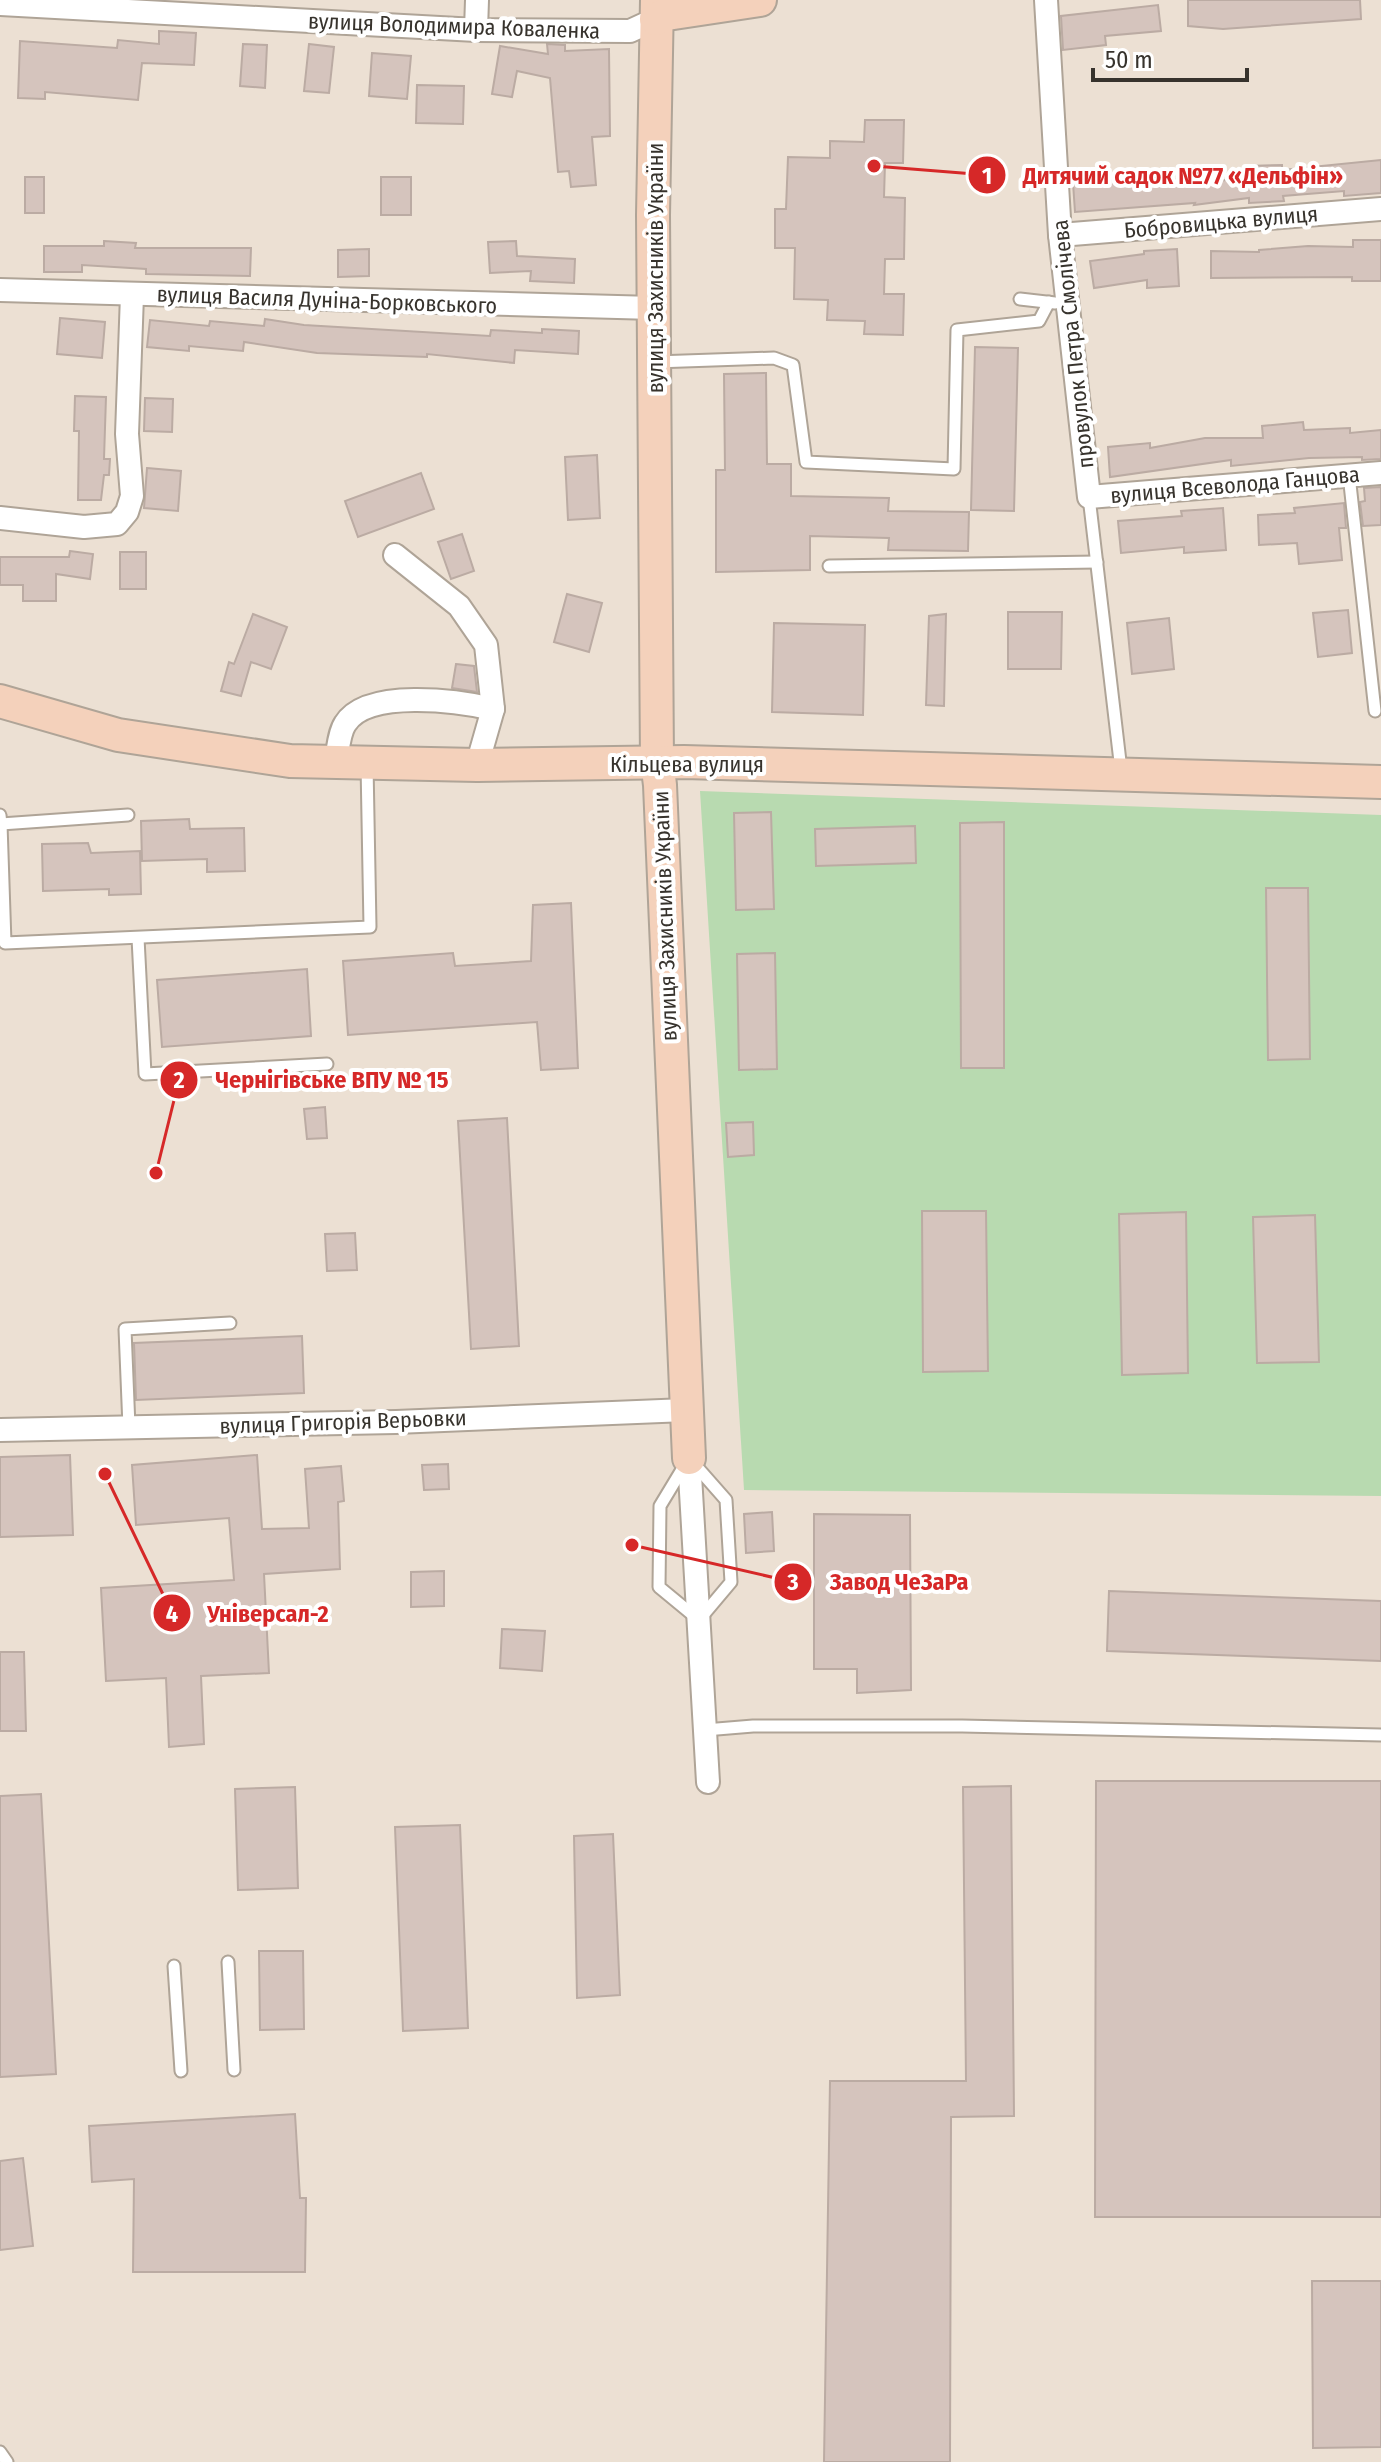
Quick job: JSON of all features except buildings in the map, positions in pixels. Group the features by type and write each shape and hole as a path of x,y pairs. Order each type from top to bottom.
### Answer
{"street":[{"path":"476,30 477,0"},
{"name":"вулиця Володимира Коваленка","path":"0,4 476,30 630,31 656,10 667,14 760,0"},
{"name":"провулок Петра Смолічева","path":"1046,0 1060,235 1059,303 1089,497"},
{"name":"вулиця Захисників України","path":"656,10 657,761 686,1410 708,1782"},
{"name":"Бобровицька вулиця","path":"1060,235 1381,209"},
{"name":"вулиця Василя Дуніна-Борковського","path":"0,290 654,308"},
{"path":"0,518 84,527 117,524 127,512 132,496 127,434 132,295"},
{"name":"вулиця Всеволода Ганцова","path":"1089,497 1381,473"},
{"path":"395,555 459,606 486,645 493,709 477,765"},
{"path":"352,760 345,723 363,708 413,699 459,701 493,709"},
{"name":"Кільцева вулиця","path":"0,701 118,735 290,761 477,765 657,761 1381,782"},
{"name":"вулиця Григорія Верьовки","path":"0,1430 396,1422 686,1410"}],"lane":[{"path":"1020,299 1059,303"},
{"path":"655,362 774,358 793,365 806,462 954,469 957,330 1039,321 1059,303"},
{"path":"1349,475 1375,711"},
{"path":"1089,497 1121,773"},
{"path":"829,566 1097,562"},
{"path":"0,815 5,943 370,927 352,760"},
{"path":"1,824 128,815"},
{"path":"138,938 145,1074 327,1064"},
{"path":"129,1427 125,1329 230,1323"},
{"path":"689,1458 726,1500 731,1582 699,1620 659,1587 660,1506 689,1458"},
{"path":"705,1730 753,1726 962,1726 1381,1735"},
{"path":"228,1962 234,2070"},
{"path":"174,1966 181,2071"},
{"path":"0,2452 7,2462"}],"green space":[{"path":"700,791 1381,815 1381,1496 744,1490"}],"place":[{"name":"Дитячий садок №77 «Дельфін»","path":"874,166"},
{"name":"Чернігівське ВПУ № 15","path":"156,1173"},
{"name":"Універсал-2","path":"105,1474"},
{"name":"Завод ЧеЗаРа","path":"632,1545"}]}
